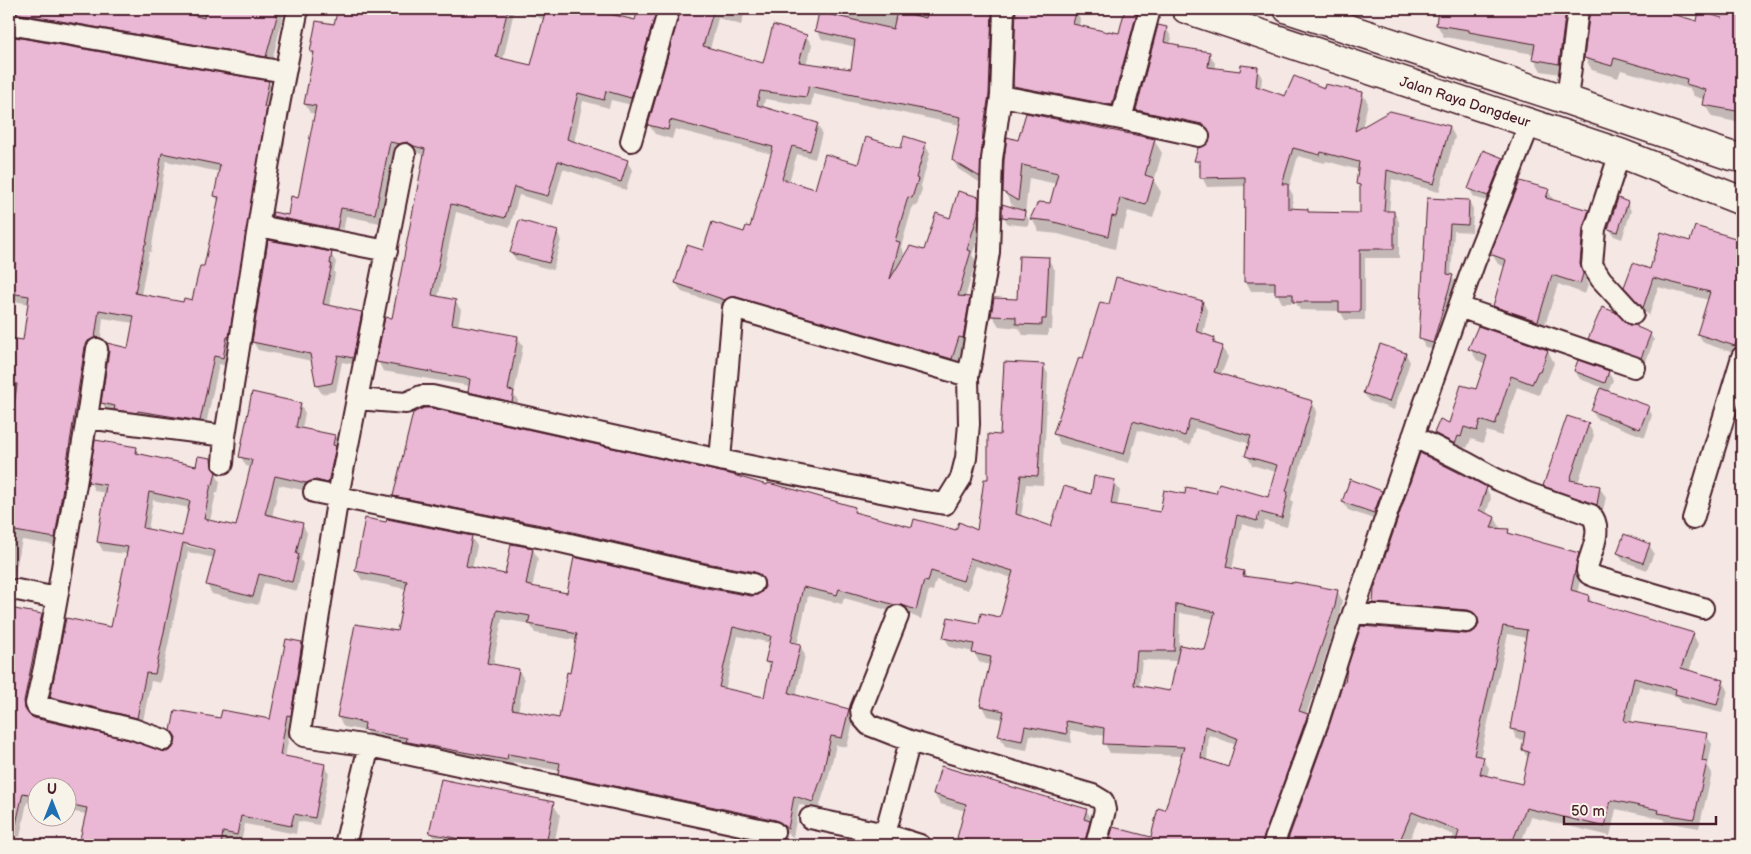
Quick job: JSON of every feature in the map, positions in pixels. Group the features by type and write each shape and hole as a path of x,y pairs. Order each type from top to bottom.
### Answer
{"highway":[{"name":"Jalan Raya Dangdeur","path":"1186,9 1620,153 1742,201"},
{"path":"1288,9 1742,158"}],"street":[{"path":"223,462 225,436 259,226 285,72 298,9"},
{"path":"631,141 669,9"},
{"path":"357,398 406,403 421,396 432,396 720,460 945,504 961,478 966,458 969,424 968,376 989,252 992,159 1002,96 1004,9"},
{"path":"1121,118 1150,9"},
{"path":"1567,100 1578,9"},
{"path":"9,24 285,72"},
{"path":"1002,96 1121,118 1199,136"},
{"path":"1273,845 1320,719 1412,436 1501,192 1530,123"},
{"path":"1620,153 1595,229 1592,265 1601,279 1633,314"},
{"path":"405,154 338,496 300,732 304,736 368,746 774,832"},
{"path":"259,226 387,251"},
{"path":"720,460 733,308 968,376"},
{"path":"1459,308 1634,367"},
{"path":"97,349 57,598 36,702 37,706 133,729 164,740"},
{"path":"1693,519 1742,357"},
{"path":"87,418 225,436"},
{"path":"1412,436 1467,462 1496,480 1591,515 1597,527 1588,564 1587,570 1589,574 1703,608"},
{"path":"314,492 548,539 704,575 754,584"},
{"path":"9,592 17,590 57,598"},
{"path":"1353,613 1467,622"},
{"path":"898,616 861,709 862,717 868,725 910,741 1093,795 1103,801 1105,810 1096,845"},
{"path":"885,834 910,741"},
{"path":"345,845 368,746"},
{"path":"810,818 885,834 920,845"}],"building":[{"path":"9,9 170,9 204,18 206,9 279,9 266,57 9,12"},
{"path":"338,9 508,9 496,57 531,65 546,9 589,9 635,20 638,9 657,9 631,98 606,91 604,100 578,93 567,139 628,160 621,182 558,161 548,196 514,187 505,218 451,204 432,295 456,300 452,324 518,336 508,390 514,391 512,402 468,392 470,379 376,362 385,317 392,318 425,149 407,142 400,144 390,142 375,214 341,208 337,229 272,216 273,212 288,215 291,196 298,198 316,106 304,104 314,52 310,52 316,21 334,24"},
{"path":"681,9 714,9 703,46 763,63 773,25 807,35 799,62 851,69 855,40 815,31 819,12 893,29 897,11 926,18 928,9 992,9 989,95 983,132 980,177 952,160 961,117 809,86 806,97 760,91 757,105 818,123 810,151 792,146 782,179 815,189 825,154 858,164 866,137 901,148 904,136 926,143 912,198 908,197 895,241 900,242 890,279 910,246 924,250 936,213 950,218 958,191 979,197 978,214 967,250 971,251 958,296 970,297 963,338 959,337 952,359 736,297 730,297 725,300 675,283 687,245 703,250 712,222 744,232 746,226 750,227 773,147 670,120 668,130 648,125"},
{"path":"1016,9 1077,9 1073,24 1119,33 1125,9 1138,9 1112,105 1013,86"},
{"path":"1438,9 1566,9 1559,64 1532,59 1535,44 1436,25"},
{"path":"1590,9 1655,9 1697,21 1699,11 1722,18 1725,9 1742,9 1742,112 1703,105 1706,90 1686,84 1687,79 1614,58 1612,66 1584,58"},
{"path":"1158,25 1167,27 1164,42 1179,45 1179,47 1210,52 1208,67 1240,71 1241,65 1258,67 1256,86 1285,96 1294,76 1324,88 1325,84 1363,92 1355,131 1390,111 1450,126 1434,184 1387,170 1384,211 1394,211 1394,249 1360,249 1360,312 1339,312 1339,302 1293,302 1293,294 1275,294 1275,282 1244,282 1245,177 1200,178 1200,161 1194,161 1198,148 1207,144 1210,139 1210,133 1207,128 1202,124 1136,110","holes":["1293,148 1320,155 1321,152 1359,162 1356,184 1360,185 1360,213 1308,212 1308,209 1288,208 1288,184 1282,184"]},
{"path":"9,36 269,81 264,107 267,107 229,337 227,337 223,358 214,356 200,421 138,411 137,413 114,410 115,406 101,403 109,351 107,343 128,348 134,316 99,310 95,338 88,341 85,347 55,538 9,530 9,440 17,384 9,383 9,338 23,340 29,296 9,293","holes":["162,153 220,165 214,196 219,197 204,266 200,266 192,300 184,298 183,302 135,293 146,244"]},
{"path":"1026,113 1155,139 1145,175 1154,178 1146,205 1120,198 1116,217 1112,216 1108,236 1050,221 1030,219 1038,202 1050,203 1058,173 1022,165 1018,201 1003,192 1007,137 1018,140"},
{"path":"1483,150 1503,158 1488,196 1468,189"},
{"path":"1520,181 1549,189 1546,198 1589,210 1583,228 1580,264 1583,274 1580,284 1552,275 1538,321 1493,306 1506,260 1490,254"},
{"path":"1427,198 1469,200 1468,225 1450,224 1447,274 1453,275 1433,343 1419,339"},
{"path":"1618,198 1628,202 1618,232 1608,229"},
{"path":"1002,204 1025,211 1024,219 1002,217"},
{"path":"519,220 558,231 549,263 510,253"},
{"path":"1695,226 1742,240 1742,324 1735,346 1697,334 1710,292 1653,278 1643,308 1624,287 1633,263 1650,269 1661,232 1690,241"},
{"path":"268,240 332,252 330,264 332,264 323,304 362,312 353,358 338,355 332,383 316,386 310,354 252,342"},
{"path":"1019,256 1049,257 1046,319 1042,319 1042,325 1016,324 1016,317 991,316 994,298 1017,299"},
{"path":"1116,277 1203,301 1196,331 1215,338 1213,343 1223,346 1214,372 1313,401 1286,491 1288,492 1282,518 1259,512 1257,521 1237,515 1226,567 1244,571 1243,576 1338,590 1335,606 1299,711 1308,714 1261,845 1108,845 1113,827 1151,837 1158,808 1165,810 1184,747 1103,744 1104,728 1066,721 1067,734 1025,726 1022,741 998,736 1004,711 980,706 991,657 972,653 974,644 943,638 948,617 979,623 981,613 1000,617 1013,571 970,558 963,581 931,571 928,582 924,581 916,610 839,589 837,595 803,587 791,642 801,644 789,693 849,709 842,738 831,736 823,773 813,802 794,796 788,829 776,820 558,774 560,763 508,754 507,760 406,742 407,738 364,730 365,723 337,717 355,624 397,631 407,581 355,571 365,518 386,522 387,519 472,536 466,566 505,574 511,544 533,548 526,585 567,593 574,557 701,587 751,596 757,595 765,587 764,580 755,572 706,563 551,527 393,496 413,413 424,408 730,474 767,485 768,483 855,507 854,512 912,527 914,519 956,530 959,522 977,530 984,479 988,479 988,434 1000,435 1004,362 1044,364 1038,476 1021,475 1016,514 1051,526 1064,486 1091,494 1094,476 1115,480 1111,504 1160,512 1164,490 1185,494 1186,487 1216,493 1219,483 1268,497 1277,465 1245,456 1251,436 1190,419 1185,436 1133,421 1124,454 1053,434 1079,357 1083,358 1100,302 1109,304","holes":["1176,604 1215,612 1205,650 1180,645 1170,691 1134,685 1137,651 1174,651","497,610 530,616 528,624 577,634 570,673 567,672 559,718 512,709 519,669 487,663","733,627 771,636 765,662 771,663 764,697 719,687","1205,726 1237,738 1228,767 1201,758"]},
{"path":"1602,307 1615,312 1629,325 1637,325 1637,327 1651,333 1641,358 1588,339"},
{"path":"1478,326 1548,350 1540,372 1538,371 1532,384 1511,376 1495,425 1480,420 1477,431 1464,427 1461,437 1458,436 1455,444 1434,433 1440,419 1449,423 1461,385 1476,389 1487,356 1468,349"},
{"path":"1380,344 1406,353 1389,402 1363,393"},
{"path":"1578,360 1609,371 1605,383 1574,371"},
{"path":"1600,388 1649,406 1640,429 1591,411"},
{"path":"252,392 301,403 296,427 335,435 333,445 336,446 328,483 316,480 306,483 275,476 265,514 303,523 296,554 299,554 292,582 259,574 253,597 206,585 215,551 183,543 155,674 146,673 137,718 50,697 66,618 111,627 128,547 97,542 106,485 88,482 95,440 137,447 136,453 196,466 198,456 211,458 212,468 216,472 213,485 211,484 204,519 236,526 252,460 239,457","holes":["149,492 190,501 182,536 143,528"]},
{"path":"1567,416 1589,423 1570,480 1600,486 1597,505 1543,486"},
{"path":"1420,453 1487,487 1479,510 1495,517 1491,528 1509,529 1508,533 1579,553 1571,590 1589,595 1588,601 1694,633 1681,668 1724,680 1717,705 1675,694 1676,689 1634,678 1624,721 1707,733 1702,761 1707,762 1694,819 1658,813 1659,810 1611,800 1605,827 1526,808 1511,845 1455,845 1459,831 1412,812 1398,845 1333,845 1321,841 1320,845 1286,845 1343,682 1345,682 1347,668 1361,626 1466,634 1473,632 1479,623 1477,616 1468,610 1373,603 1374,589","holes":["1503,626 1527,630 1510,729 1525,732 1522,750 1529,752 1522,784 1480,774 1484,757 1474,755"]},
{"path":"1350,479 1382,491 1374,513 1342,502"},
{"path":"1624,534 1650,544 1643,563 1617,553"},
{"path":"9,608 42,614 24,701 25,709 29,715 34,718 130,740 167,752 175,744 176,737 171,731 175,710 220,718 222,710 270,719 286,639 302,642 291,716 287,715 280,755 325,764 315,818 294,814 291,826 241,816 237,835 223,832 221,845 109,845 80,839 87,808 78,806 78,776 28,776 28,794 23,793 16,824 9,824"},
{"path":"941,766 1087,809 1084,819 1090,821 1084,845 986,845 957,838 966,804 933,794"},
{"path":"441,779 554,802 546,845 474,845 475,842 429,833"}]}
